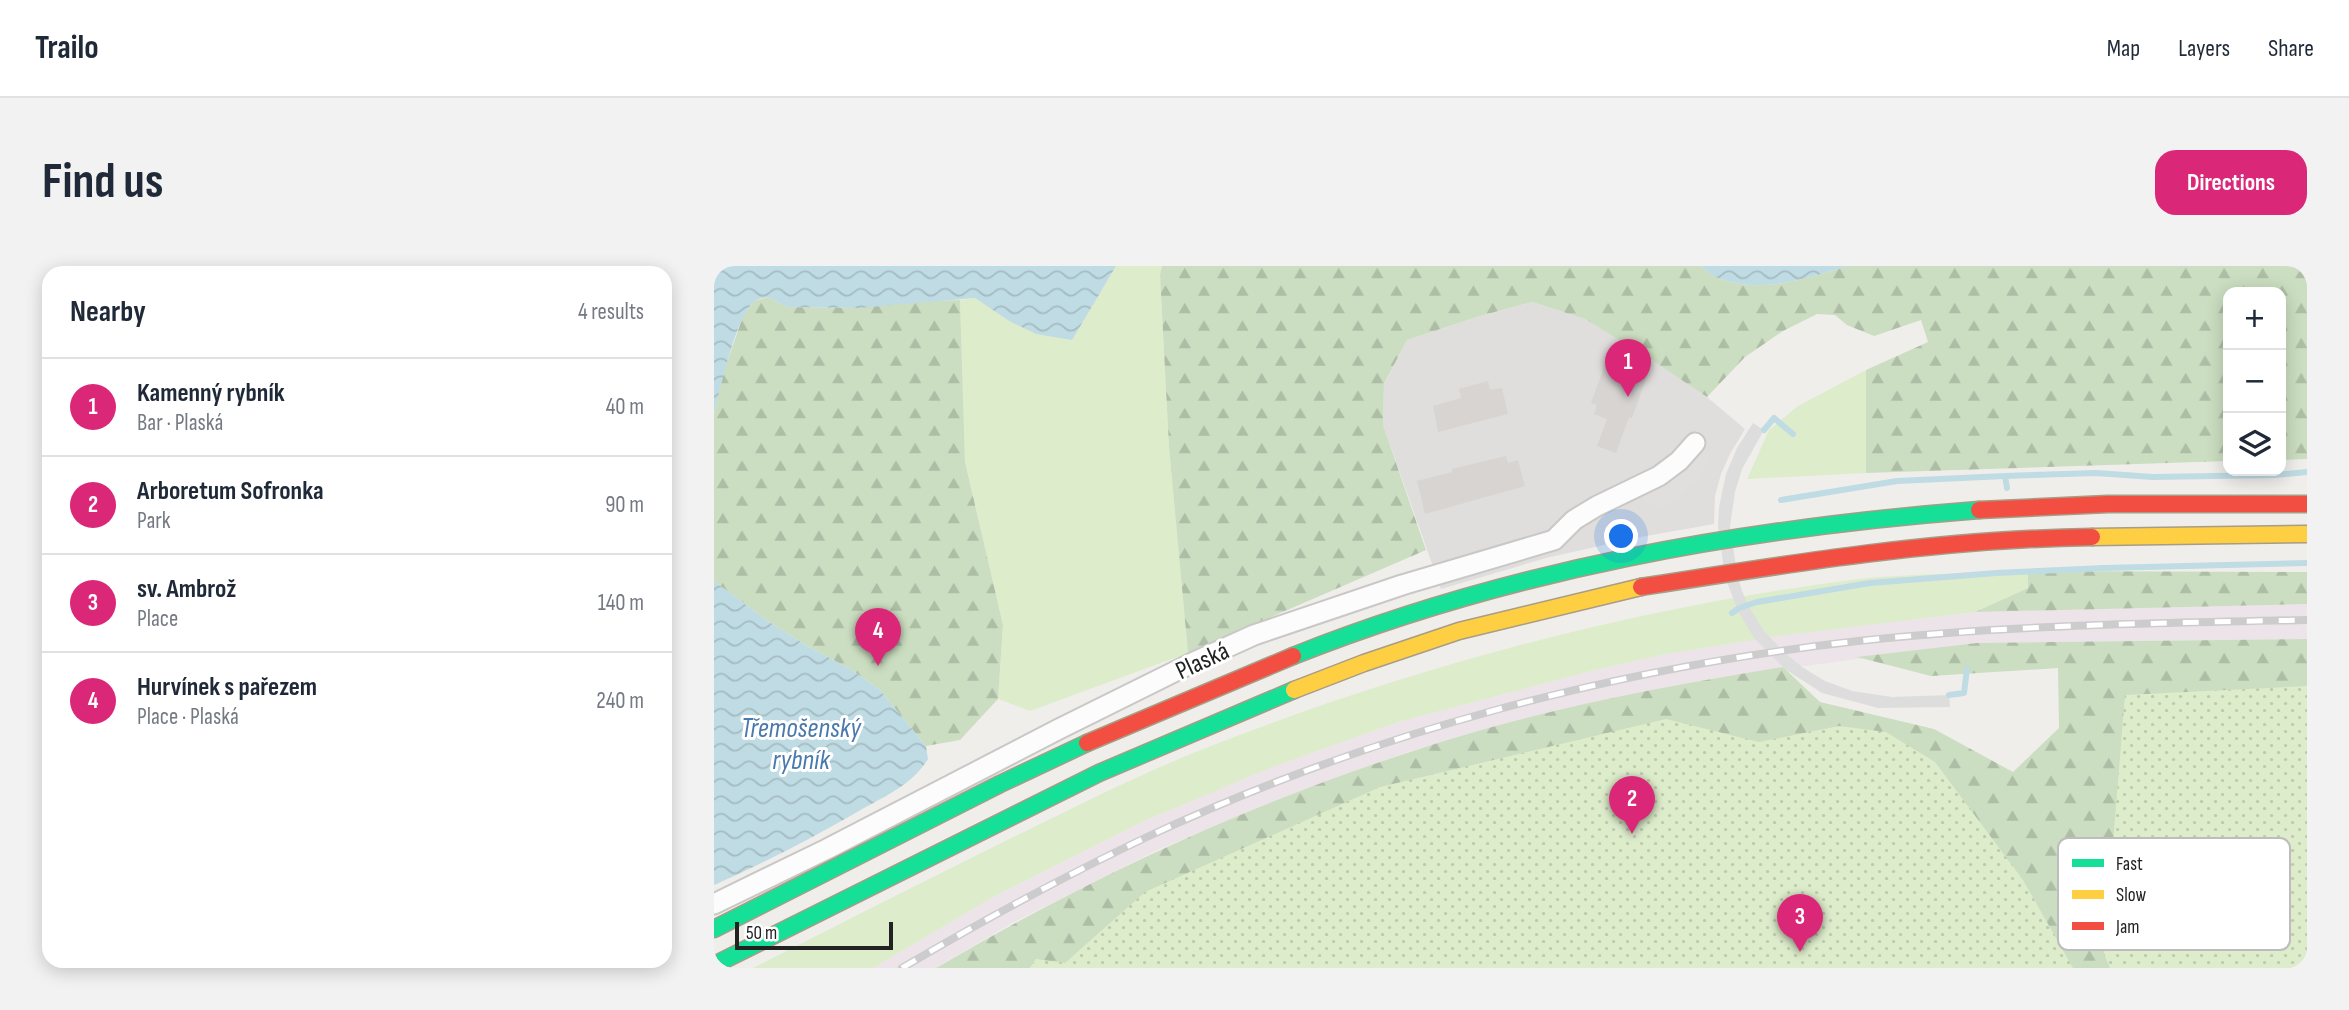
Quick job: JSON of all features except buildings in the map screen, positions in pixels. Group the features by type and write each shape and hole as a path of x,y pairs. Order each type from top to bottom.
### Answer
{"main road":[{"path":"714,929 1000,784 1087,743 1265,667 1355,632 1451,600 1633,556 1840,523 1963,511 2079,505 2307,504"},
{"path":"714,965 1099,773 1276,697 1364,663 1472,628 1641,587 1844,555 1967,542 2307,534"}],"street":[{"name":"Plaská","path":"714,904 1059,729 1254,635 1402,585 1554,540 1574,520 1659,476 1679,461 1695,443"}],"shaded area":[{"path":"1532,302 1585,319 1707,397 1745,429 1721,474 1715,496 1714,524 1546,558 1441,589 1383,425 1384,385 1407,340"},
{"path":"1695,443 1712,456 1699,479 1662,508 1647,503 1640,486"},
{"path":"2307,604 2307,639 1976,643 1717,678 1501,726 1408,752 1282,798 1157,850 1014,922 935,968 873,968 993,897 1144,821 1270,768 1398,722 1599,669 1661,655 1778,636 1975,612"}],"green space":[{"path":"1116,266 1162,266 1160,275 1169,447 1188,653 1030,711 998,699 1003,625 965,462 960,300 975,298 1009,321 1071,340"},
{"path":"1162,266 1700,266 1718,278 1734,283 1767,285 1848,266 2307,266 2307,459 2286,460 2286,287 2223,287 2223,461 1866,473 1866,370 1928,342 1921,320 1874,336 1847,325 1835,315 1817,314 1783,331 1745,357 1707,397 1585,319 1532,302 1407,340 1384,384 1383,425 1426,550 1188,653 1169,447 1160,275"},
{"path":"768,297 787,307 857,308 900,302 960,300 965,462 1003,625 998,699 960,740 926,746 880,690 852,670 769,622 714,581 714,413 723,374 743,316 754,301"},
{"path":"1866,370 1866,473 1747,479 1769,430 1798,406"},
{"path":"2028,571 2028,588 1975,612 1778,636 1661,655 1398,722 1270,768 1144,821 993,897 873,968 753,968 1143,775 1289,717 1449,665 1611,623 1776,591 1859,579"},
{"path":"2028,571 2307,572 2307,604 1975,612 2028,588"},
{"path":"2307,639 2307,968 1067,968 1036,959 1030,968 936,968 1108,875 1284,797 1407,753 1499,725 1688,683 1783,667 1820,702 1934,729 2013,772 2059,728 2058,668 1931,676 1857,657 1977,643"},
{"path":"2307,686 2307,968 2110,968 2104,950 2290,950 2290,838 2113,838 2125,695"},
{"path":"1666,719 1759,742 1839,726 1886,732 1935,762 2023,880 2058,942 2058,950 2063,950 2073,968 1030,968 1036,959 1065,963 1145,892 1380,787"}],"water":[{"path":"714,266 1116,266 1072,340 1036,334 1009,321 975,298 858,308 787,307 768,297 758,300 746,311 740,323 714,413"},
{"path":"1700,266 1848,266 1784,283 1751,285 1718,278"},
{"name":"Třemošenský rybník","path":"714,581 769,622 852,670 880,690 926,746 928,759 914,776 888,795 788,850 714,885"}],"pier":[{"path":"1753,423 1764,430 1742,469 1735,492 1730,526 1742,591 1764,631 1802,667 1825,681 1852,691 1892,697 1949,695 1950,707 1878,708 1822,693 1785,669 1754,638 1738,611 1725,577 1718,526 1726,474 1737,448"}],"waterway":[{"path":"1764,430 1774,418 1793,434"},
{"path":"2007,488 2005,476 2096,473 2153,477 2307,472"},
{"path":"1781,500 1897,481 2005,476"},
{"path":"1732,613 1757,602 1870,583 2104,568 2307,563"},
{"path":"1949,695 1964,693 1967,669"}],"railway":[{"path":"902,968 1086,867 1233,799 1407,736 1585,687 1676,668 1858,641 1970,631 2307,620"}],"traffic: fast":[{"path":"1293,656 1375,625 1459,599 1630,557 1804,528 1979,510"},
{"path":"714,965 1099,773 1294,690"},
{"path":"714,929 1000,784 1087,743"}],"traffic: slow":[{"path":"2092,537 2307,534"},
{"path":"1294,690 1459,631 1641,587"}],"traffic: jam":[{"path":"1979,510 2108,504 2307,504"},
{"path":"1641,587 1922,547 2092,537"},
{"path":"1087,743 1293,656"}],"place":[{"name":"Kamenný rybník","path":"1628,397"},
{"name":"Hurvínek s pařezem","path":"878,666"},
{"name":"Arboretum Sofronka","path":"1632,834"},
{"name":"sv. Ambrož","path":"1800,952"}]}
